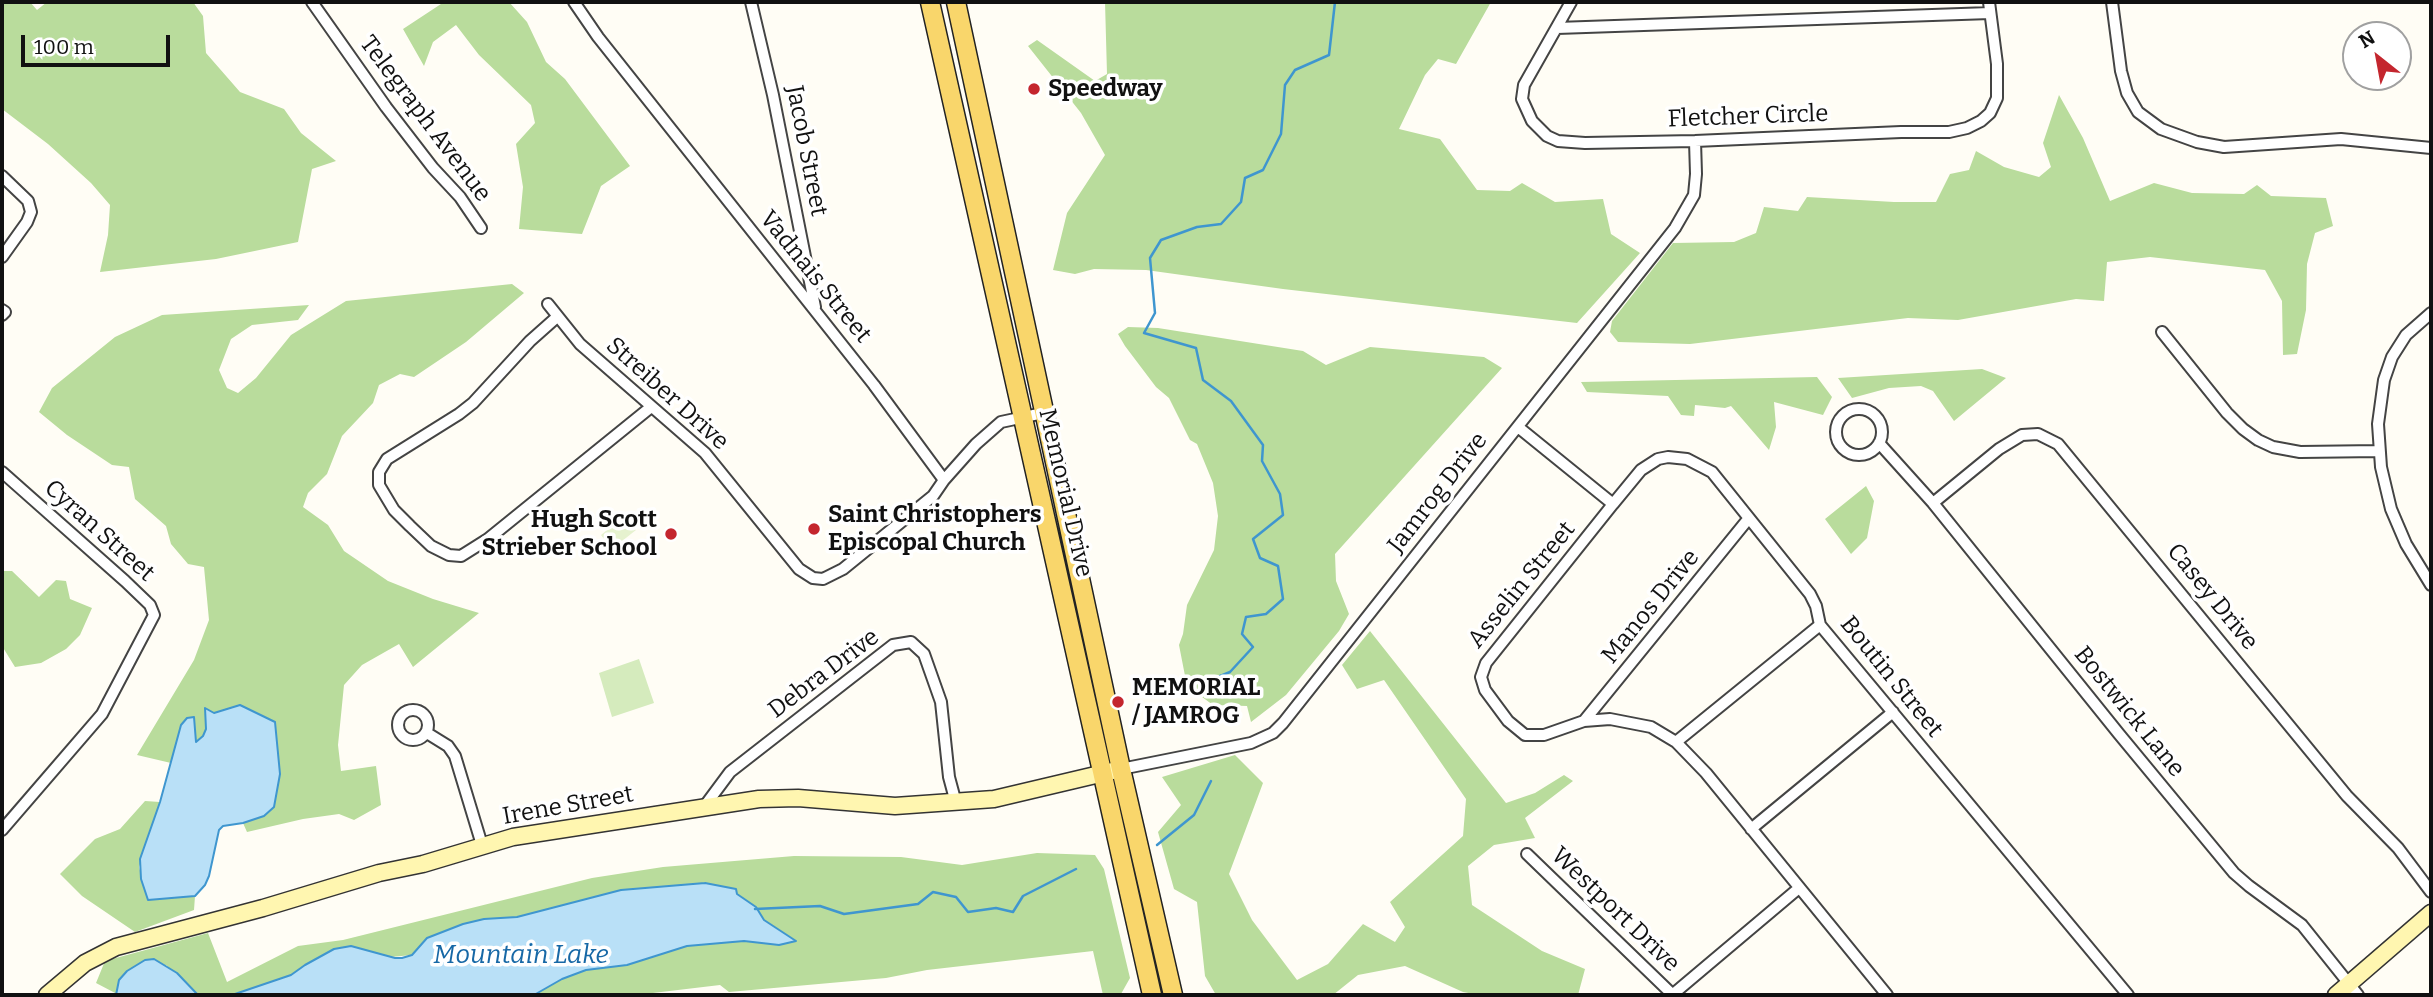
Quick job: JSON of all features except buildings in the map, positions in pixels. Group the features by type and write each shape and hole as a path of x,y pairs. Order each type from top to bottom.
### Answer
{"main road":[{"name":"Memorial Drive","path":"930,2 1152,995"},
{"name":"Memorial Drive","path":"956,2 1043,413 1173,995"}],"street":[{"name":"Telegraph Avenue","path":"312,2 386,107 433,168 460,197 481,228"},
{"name":"Vadnais Street","path":"574,2 598,37 815,310 944,481"},
{"name":"Jacob Street","path":"751,2 773,95 815,310"},
{"name":"Fletcher Circle","path":"1572,2 1522,91 1524,108 1543,133 1551,139 1572,142 1695,141 1960,131 1974,125 1993,108 1998,93 1990,7"},
{"path":"2112,2 2121,71 2127,93 2138,112 2161,129 2224,148 2341,139 2431,148"},
{"path":"1557,28 1990,7"},
{"name":"Jamrog Drive","path":"1121,769 1245,745 1273,733 1288,717 1683,218 1696,188 1695,141"},
{"path":"2,176 29,201 31,212 2,257"},
{"name":"Streiber Drive","path":"548,304 580,344 705,453 799,569 813,578 823,579 843,569 933,496 944,481"},
{"path":"2431,313 2406,335 2388,365 2379,410 2379,451 2385,490 2406,544 2431,585"},
{"path":"557,317 459,414 387,459 379,472 379,485 394,510 417,533 431,546 449,555 461,556 488,539 651,407"},
{"path":"2162,332 2217,402 2243,429 2258,440 2273,447 2300,452 2379,451"},
{"name":"Bostwick Lane","path":"1879,443 1865,454 1849,452 1838,439 1839,422 1851,411 1868,411 1875,416 1881,427 1879,443 1933,503 2227,865 2249,887 2302,925 2354,989"},
{"path":"944,481 976,444 1001,422 1043,413"},
{"path":"1518,427 1613,504"},
{"name":"Casey Drive","path":"1933,503 1999,449 2022,435 2038,434 2058,444 2347,796 2398,848 2431,892"},
{"name":"Boutin Street","path":"1613,504 1650,462 1662,458 1675,457 1699,464 1712,472 1810,594 1820,625 2128,995"},
{"name":"Cyran Street","path":"2,472 125,581 150,605 154,615 102,714 2,831"},
{"name":"Asselin Street","path":"1613,504 1486,663 1481,672 1481,682 1508,722 1525,735 1544,735 1584,721 1601,719 1630,721 1651,727 1676,742 1706,773 1887,995"},
{"name":"Manos Drive","path":"1584,721 1749,518"},
{"path":"1676,742 1820,625"},
{"name":"Debra Drive","path":"704,807 730,772 893,645 911,642 924,654 941,702 949,777 956,803"},
{"path":"1751,829 1893,712"},
{"path":"427,733 448,746 455,756 482,845"},
{"name":"Irene Street","path":"47,995 85,963 116,947 379,873 423,864 482,845 549,830 759,799 798,798 895,806 994,799 1121,769"},
{"name":"Westport Drive","path":"1527,854 1673,995"},
{"path":"1673,995 1799,888"},
{"path":"2336,995 2354,989 2431,913"}],"green space":[{"path":"2,2 30,2 37,10 47,2 193,2 203,16 206,53 240,92 284,109 301,133 336,161 312,169 298,242 216,259 100,272 108,235 110,205 91,183 48,144 2,109"},
{"path":"444,2 509,2 527,22 546,62 565,79 630,166 601,186 582,234 519,229 523,187 516,144 535,123 531,105 479,55 456,25 433,42 424,66 403,29"},
{"path":"1105,2 1491,2 1456,64 1438,59 1425,75 1399,129 1440,139 1477,190 1510,191 1522,183 1555,202 1603,199 1611,234 1640,253 1577,323 1283,289 1146,270 1094,269 1075,274 1053,270 1067,213 1105,155 1081,113 1028,46 1037,40 1095,81 1107,74"},
{"path":"2059,95 2083,138 2110,201 2154,183 2192,193 2244,194 2257,185 2271,196 2326,198 2333,226 2315,233 2307,264 2306,310 2297,354 2283,355 2282,301 2265,270 2150,257 2107,262 2104,301 2076,299 1958,320 1908,318 1690,344 1618,342 1610,332 1612,321 1673,243 1734,242 1756,233 1764,207 1798,211 1807,197 1936,202 1950,174 1969,170 1976,151 2004,167 2039,177 2051,167 2043,143"},
{"path":"512,284 524,293 466,342 414,377 400,374 379,385 373,403 342,436 327,474 308,493 303,507 328,525 344,551 388,581 479,613 413,667 399,644 362,665 344,685 338,745 341,771 376,766 381,805 354,820 339,814 247,832 243,823 264,816 280,774 275,723 240,705 214,713 203,736 195,742 181,725 171,763 137,755 194,660 209,620 204,567 188,564 171,544 166,526 135,499 129,467 112,465 67,435 39,412 52,388 115,337 162,315 309,305 298,320 252,325 231,339 219,370 227,388 238,393 256,378 291,335 346,301"},
{"path":"1128,327 1158,328 1303,351 1326,365 1370,347 1484,357 1502,368 1335,554 1336,581 1349,614 1339,631 1286,695 1251,722 1247,706 1213,705 1187,686 1179,645 1187,605 1214,550 1218,516 1213,483 1197,444 1190,440 1169,398 1156,387 1118,334"},
{"path":"1982,369 2006,378 1954,421 1933,391 1921,386 1889,388 1852,398 1838,378"},
{"path":"1817,377 1832,397 1823,415 1774,402 1776,427 1769,450 1731,406 1725,408 1695,405 1694,416 1681,415 1668,396 1587,392 1581,382"},
{"path":"1866,486 1874,501 1867,538 1851,554 1825,519"},
{"path":"624,516 636,530 612,549 601,535"},
{"path":"2,571 12,571 39,597 56,580 66,581 70,599 92,608 80,635 66,649 41,663 15,667 2,646"},
{"path":"1370,631 1506,803 1535,793 1564,775 1573,781 1525,818 1535,838 1494,845 1468,866 1472,905 1542,951 1585,969 1578,995 1479,995 1463,992 1405,966 1358,975 1333,995 1216,995 1205,976 1197,902 1174,889 1158,832 1181,805 1162,777 1235,755 1263,783 1229,874 1252,920 1297,980 1328,964 1363,924 1395,942 1405,927 1390,902 1463,836 1466,799 1384,680 1357,689 1342,665"},
{"path":"639,659 654,703 612,717 599,673"},
{"path":"145,801 160,802 139,867 148,900 195,896 194,910 135,932 82,896 60,874 95,839 120,829"},
{"path":"1037,853 1095,855 1104,869 1130,978 1121,994 1103,995 1093,951 927,970 886,978 729,992 720,985 636,995 534,995 562,979 586,970 627,965 687,946 744,941 779,945 795,940 764,920 756,907 737,894 736,889 705,883 621,890 517,917 484,919 427,938 412,955 305,965 291,975 232,995 198,995 166,965 127,971 119,980 117,994 96,983 105,961 208,933 227,982 298,946 343,940 592,878 663,867 794,856 901,857 962,865"}],"water":[{"path":"240,705 275,722 280,774 274,807 264,816 223,826 219,830 209,876 195,896 148,900 141,879 140,859 160,802 181,725 187,718 194,717 196,742 206,729 205,708 214,713"},
{"name":"Mountain Lake","path":"705,883 736,889 737,894 756,907 764,920 796,941 779,945 744,941 687,946 627,965 586,970 562,979 534,995 232,995 291,975 334,949 351,946 402,958 412,955 427,938 463,924 484,919 517,917 621,890"},
{"path":"154,959 177,973 198,995 116,995 119,980 127,971 145,960"}],"waterway":[{"path":"1203,683 1230,672 1253,647 1242,634 1246,617 1266,614 1283,599 1278,566 1260,558 1253,539 1283,515 1280,494 1262,461 1263,445 1231,401 1203,380 1196,348 1144,333 1155,313 1150,258 1161,240 1197,227 1221,224 1241,202 1245,178 1263,170 1281,134 1285,85 1295,70 1329,55 1335,2"},
{"path":"1157,845 1194,815 1211,781"},
{"path":"755,909 820,906 844,914 918,904 933,892 956,897 968,912 996,908 1013,912 1023,896 1076,869"}],"place":[{"name":"Speedway","path":"1034,89"},
{"name":"Saint Christophers Episcopal Church","path":"814,529"},
{"name":"Hugh Scott Strieber School","path":"671,534"},
{"name":"MEMORIAL / JAMROG","path":"1118,702"}]}
